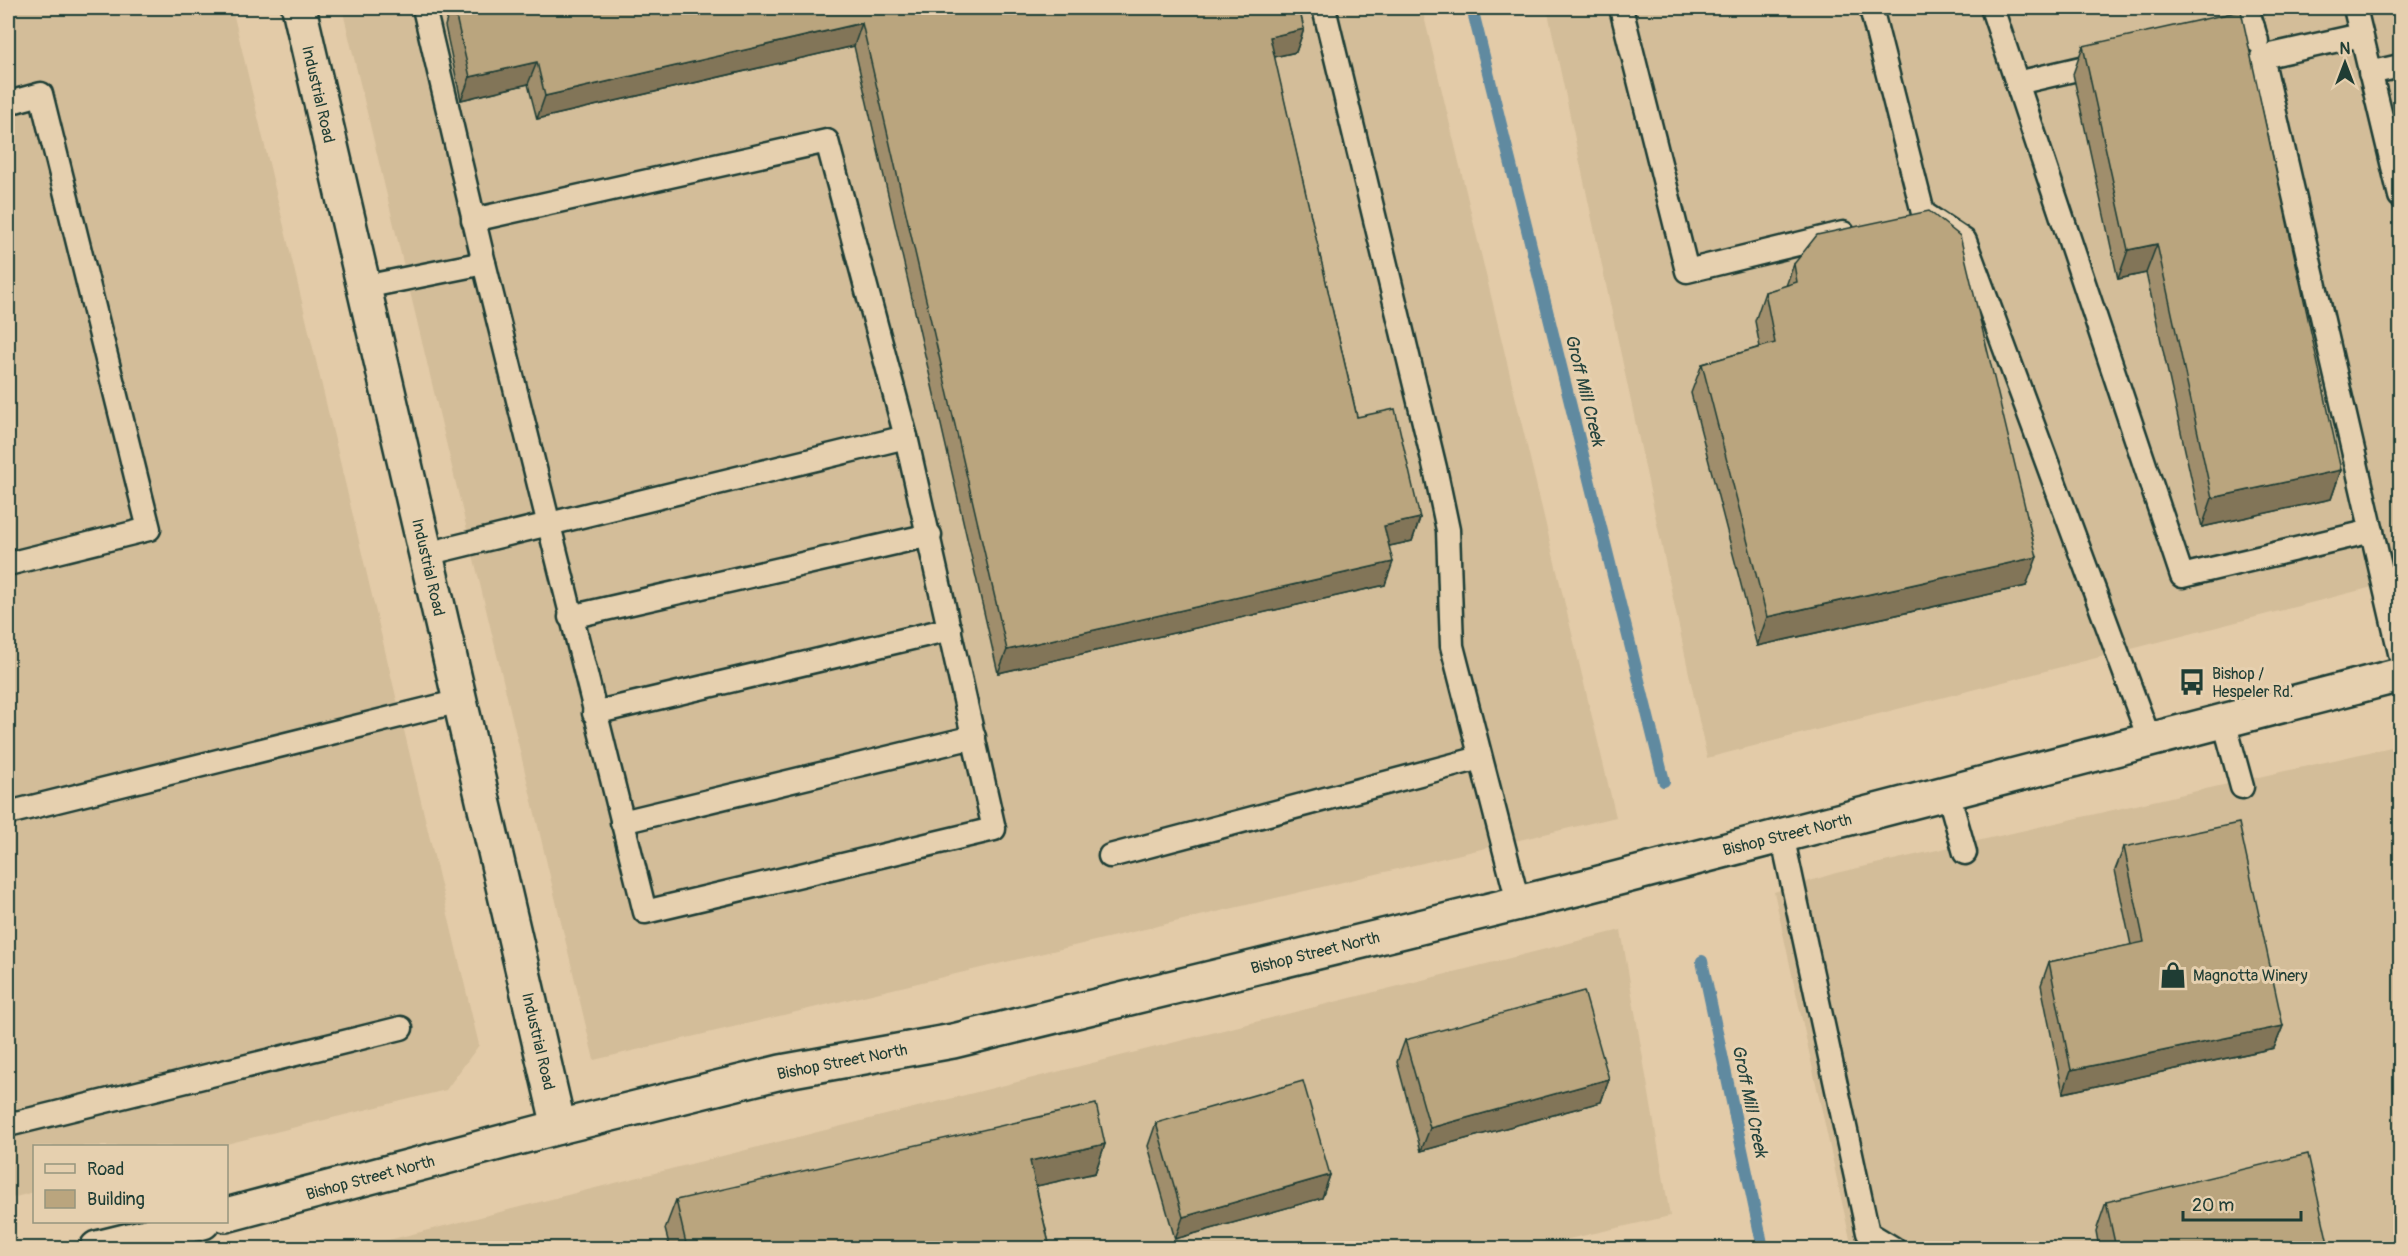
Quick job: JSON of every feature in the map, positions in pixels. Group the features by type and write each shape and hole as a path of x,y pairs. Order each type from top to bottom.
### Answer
{"main road":[{"name":"Industrial Road","path":"299,8 559,1127"},
{"name":"Bishop Street North","path":"228,1214 559,1127 781,1072 953,1041 1518,902 2400,675"},
{"path":"97,1248 162,1241 199,1223"}],"lane":[{"path":"423,8 547,524 645,912 994,829 906,436 827,141 474,220"},
{"path":"1324,8 1448,530 1452,646 1518,902"},
{"path":"1621,8 1687,271 1867,227"},
{"path":"1871,8 1923,213 1965,241 2150,741"},
{"path":"1992,8 2182,576 2372,531"},
{"path":"2355,8 2400,194"},
{"path":"2197,40 2250,17 2262,57 2400,653"},
{"path":"2262,57 2361,35"},
{"path":"2018,83 2118,59"},
{"path":"2370,73 2400,66"},
{"path":"8,103 41,94 149,529 8,564"},
{"path":"1901,219 1923,213"},
{"path":"364,286 484,263"},
{"path":"426,554 906,436"},
{"path":"570,617 930,535"},
{"path":"594,713 950,629"},
{"path":"8,813 460,701"},
{"path":"2224,721 2242,787"},
{"path":"622,822 974,737"},
{"path":"1110,856 1480,758"},
{"path":"1948,793 1965,853"},
{"path":"1782,835 1868,1233 1893,1248"},
{"path":"8,1125 401,1028"}],"shaded area":[{"path":"8,8 232,8 479,1045 446,1090 222,1145 33,1145 33,1192 8,1199"},
{"path":"342,8 1422,8 1616,817 594,1060"},
{"path":"1547,8 2400,8 2400,580 1707,758"},
{"path":"2400,745 2400,1248 1852,1248 1774,892 1836,873"},
{"path":"1621,930 1670,1216 1529,1248 357,1248"}],"building":[{"path":"454,8 1299,8 1304,29 1270,37 1357,417 1395,409 1420,518 1384,526 1393,562 1007,650 862,23 545,96 537,62 470,77"},
{"path":"2241,11 2341,470 2212,498 2157,244 2128,250 2083,46"},
{"path":"1929,211 1960,236 2037,557 1767,617 1702,364 1775,343 1765,292 1797,282 1794,264 1817,235"},
{"name":"Magnotta Winery","path":"2239,823 2283,1026 2071,1070 2049,962 2144,942 2124,847"},
{"path":"1584,991 1609,1079 1430,1128 1405,1040"},
{"path":"1303,1081 1330,1175 1183,1217 1156,1123"},
{"path":"1096,1104 1105,1144 1030,1161 1050,1248 687,1248 676,1200"},
{"path":"2308,1154 2329,1248 2116,1248 2106,1202"}],"waterway":[{"name":"Groff Mill Creek","path":"1472,8 1664,781"},
{"name":"Groff Mill Creek","path":"1702,961 1763,1248"}],"place":[{"name":"Bishop / Hespeler Rd.","path":"2192,682"},
{"name":"Magnotta Winery","path":"2173,975"}]}
